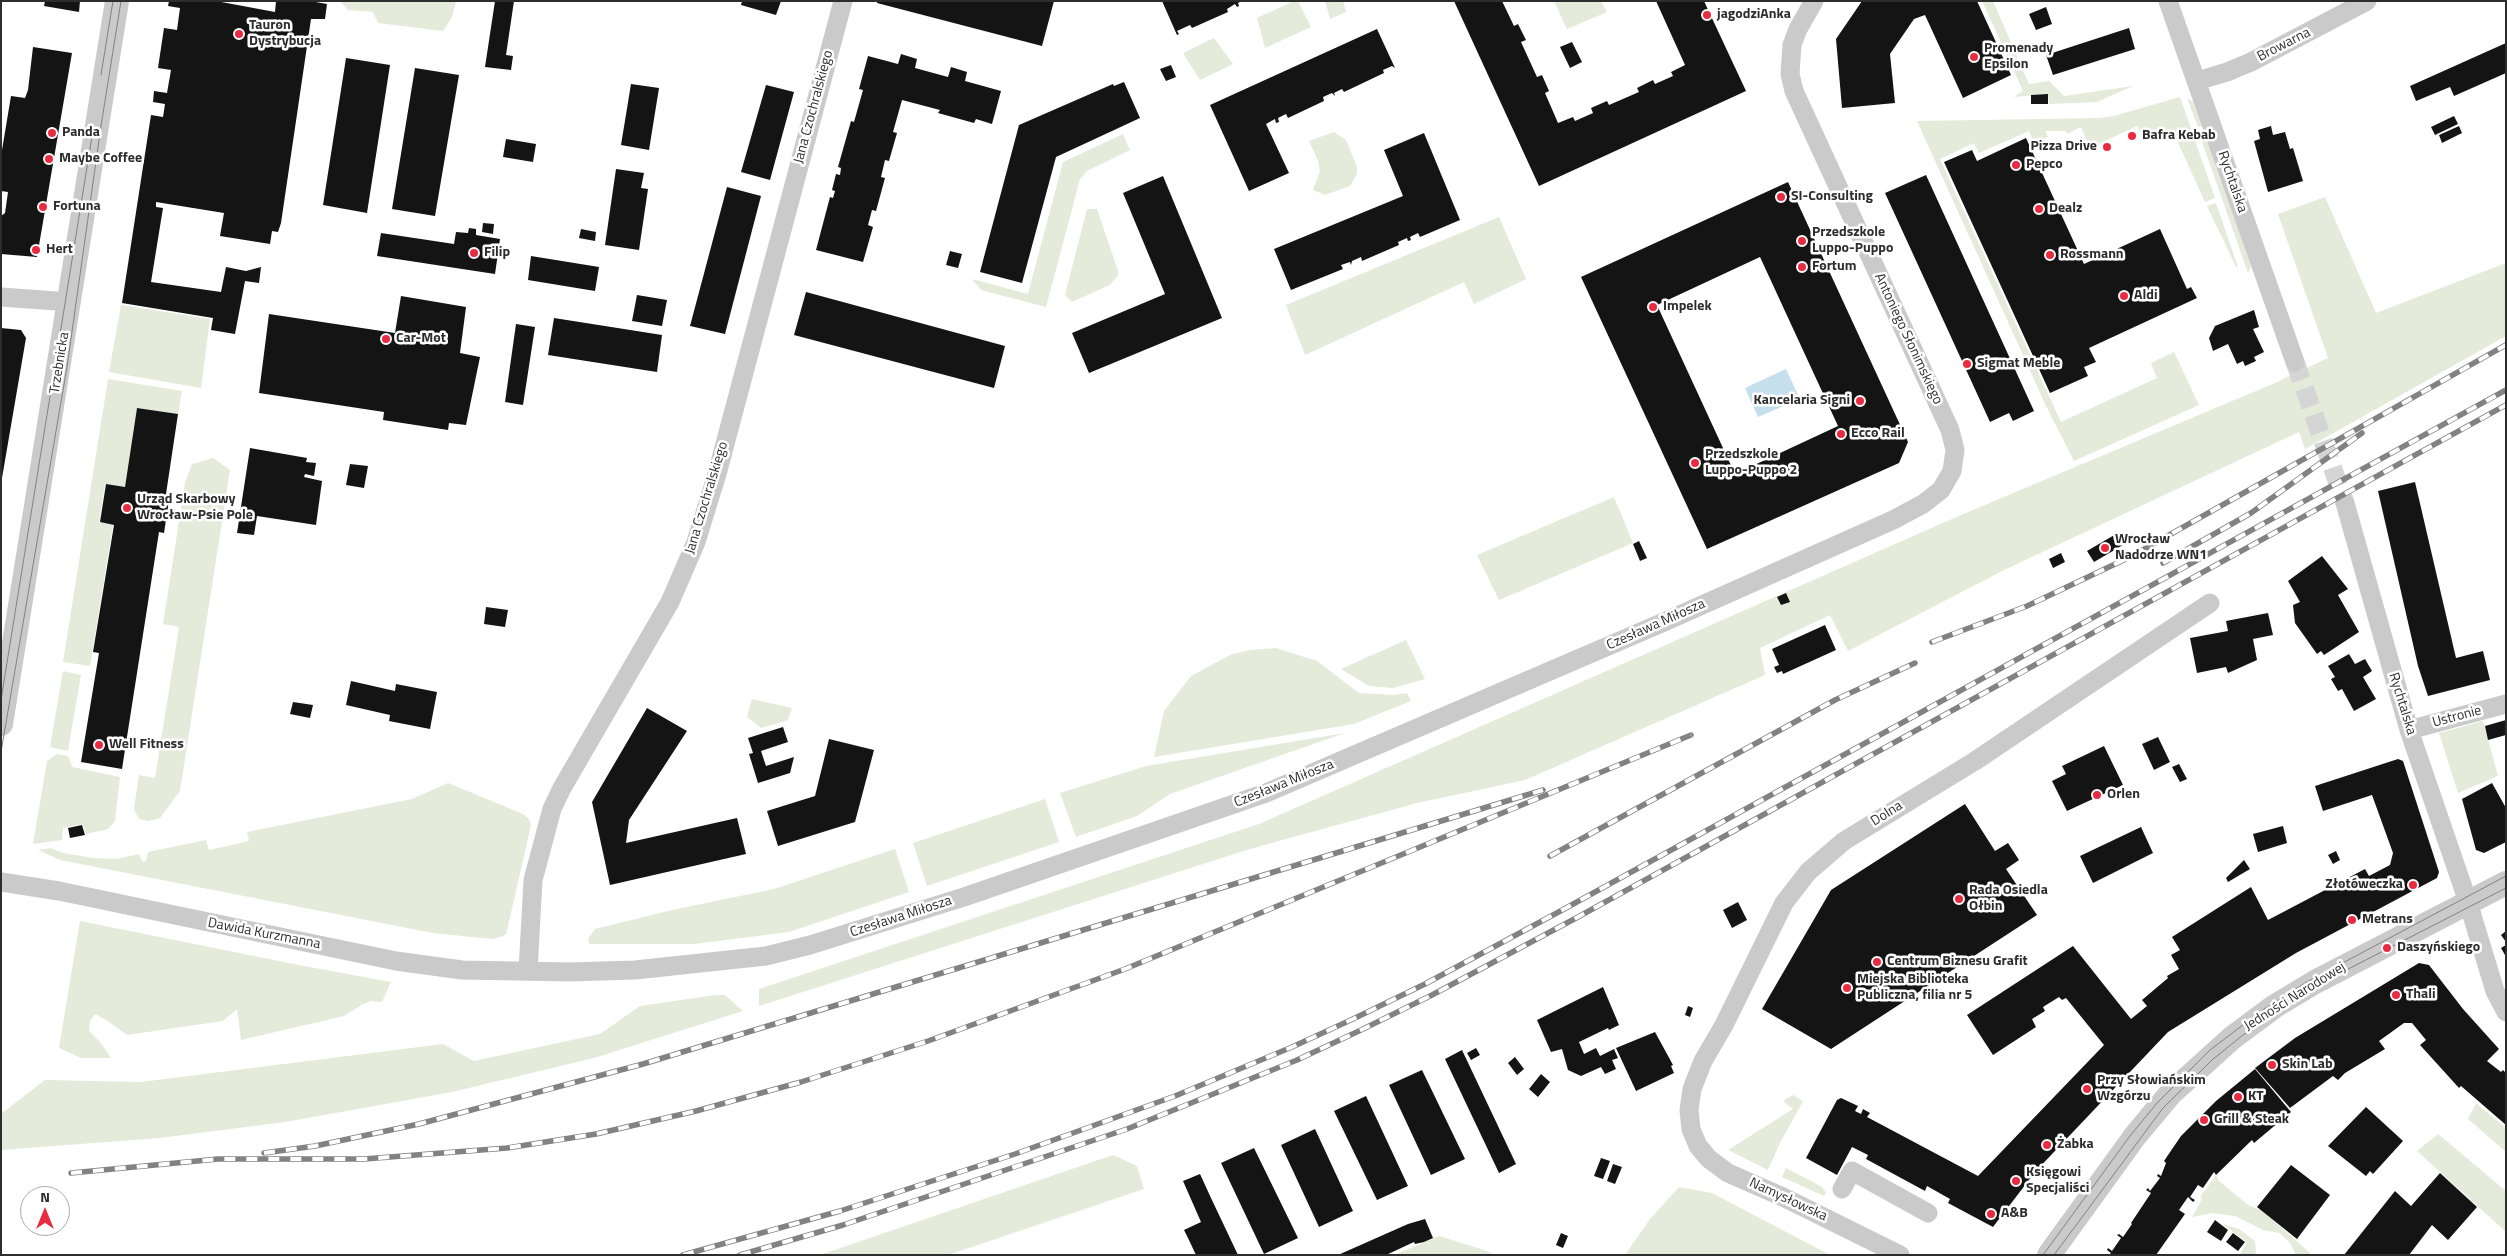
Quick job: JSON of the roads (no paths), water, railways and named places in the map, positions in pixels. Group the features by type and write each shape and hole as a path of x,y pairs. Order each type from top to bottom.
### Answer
{"street":[{"name":"Trzebnicka","path":"1,724 117,1"},
{"name":"Jana Czochralskiego","path":"528,971 533,880 552,809 562,788 670,602 696,542 717,474 843,1"},
{"name":"Antoniego Słonimskiego","path":"1814,1 1796,32 1792,45 1790,69 1794,91 1950,430"},
{"name":"Rychtalska","path":"2168,1 2295,362"},
{"name":"Browarna","path":"2197,81 2251,62 2367,1"},
{"path":"1,296 70,302"},
{"name":"Czesława Miłosza","path":"528,971 635,970 754,958 802,947 964,897 1266,793 1664,622 1923,504 1941,490 1952,471 1955,450 1950,430"},
{"name":"Rychtalska","path":"2345,503 2409,730 2468,902 2495,991 2506,1012"},
{"name":"Dolna","path":"1691,1129 1689,1110 1692,1089 1703,1061 1724,1025 1784,903 1808,872 1844,841 1975,761 2210,603"},
{"name":"Ustronie","path":"2409,730 2506,704"},
{"name":"Dawida Kurzmanna","path":"1,882 59,891 396,961 462,970 528,971"},
{"name":"Jedności Narodowej","path":"2049,1255 2141,1129 2171,1093 2232,1038 2269,1011 2316,982 2506,883"},
{"name":"Namysłowska","path":"1691,1129 1698,1146 1709,1159 1728,1173 1791,1200 1900,1255"},
{"path":"1842,1189 1852,1170 1928,1212"}],"water":[{"path":"1786,369 1800,399 1758,417 1745,388"}],"tunnel":[{"path":"2295,362 2345,503"}],"tram line":[{"path":"101,75 113,1"},
{"path":"1,752 67,367 101,126 121,1"},
{"path":"1,700 93,130"},
{"path":"2043,1255 2130,1136 2157,1103 2210,1050 2264,1009 2305,983 2506,876"},
{"path":"2054,1255 2163,1108 2212,1060 2243,1035 2321,983 2506,888"}],"railway":[{"path":"1932,642 2027,606 2132,556 2506,345"},
{"path":"683,1255 840,1211 1015,1154 1175,1096 1353,1019 1425,984 1566,908 2506,390"},
{"path":"740,1255 843,1225 1127,1129 1297,1060 1359,1031 1432,995 1578,917 2506,405"},
{"path":"2163,563 2251,513 2362,433"},
{"path":"1550,856 1835,700 1915,663"},
{"path":"71,1173 218,1159 364,1159 507,1148 596,1134 696,1111 801,1082 928,1041 1125,969 1691,735"},
{"path":"264,1153 315,1146 419,1124 643,1064 1543,790"}],"place":[{"name":"jagodziAnka","path":"1707,15"},
{"name":"Tauron Dystrybucja","path":"239,34"},
{"name":"Promenady Epsilon","path":"1974,57"},
{"name":"Panda","path":"52,133"},
{"name":"Bafra Kebab","path":"2132,136"},
{"name":"Pizza Drive","path":"2107,147"},
{"name":"Maybe Coffee","path":"49,159"},
{"name":"Pepco","path":"2016,165"},
{"name":"SI-Consulting","path":"1781,197"},
{"name":"Fortuna","path":"43,207"},
{"name":"Dealz","path":"2039,209"},
{"name":"Przedszkole Luppo-Puppo","path":"1802,241"},
{"name":"Hert","path":"36,250"},
{"name":"Filip","path":"474,253"},
{"name":"Rossmann","path":"2050,255"},
{"name":"Fortum","path":"1802,267"},
{"name":"Aldi","path":"2124,296"},
{"name":"Impelek","path":"1653,307"},
{"name":"Car-Mot","path":"386,339"},
{"name":"Sigmat Meble","path":"1967,364"},
{"name":"Kancelaria Signi","path":"1860,401"},
{"name":"Ecco Rail","path":"1841,434"},
{"name":"Przedszkole Luppo-Puppo 2","path":"1695,463"},
{"name":"Urząd Skarbowy Wrocław-Psie Pole","path":"127,508"},
{"name":"Wrocław Nadodrze WN1","path":"2105,548"},
{"name":"Well Fitness","path":"99,745"},
{"name":"Orlen","path":"2097,795"},
{"name":"Złotóweczka","path":"2413,885"},
{"name":"Rada Osiedla Ołbin","path":"1959,899"},
{"name":"Metrans","path":"2352,920"},
{"name":"Daszyńskiego","path":"2387,948"},
{"name":"Centrum Biznesu Grafit","path":"1877,962"},
{"name":"Miejska Biblioteka Publiczna, filia nr 5","path":"1847,988"},
{"name":"Thali","path":"2396,995"},
{"name":"Skin Lab","path":"2272,1065"},
{"name":"Przy Słowiańskim Wzgórzu","path":"2087,1089"},
{"name":"KT","path":"2238,1097"},
{"name":"Grill & Steak","path":"2204,1120"},
{"name":"Żabka","path":"2047,1145"},
{"name":"Księgowi Specjaliści","path":"2016,1181"},
{"name":"A&B","path":"1991,1214"}]}
